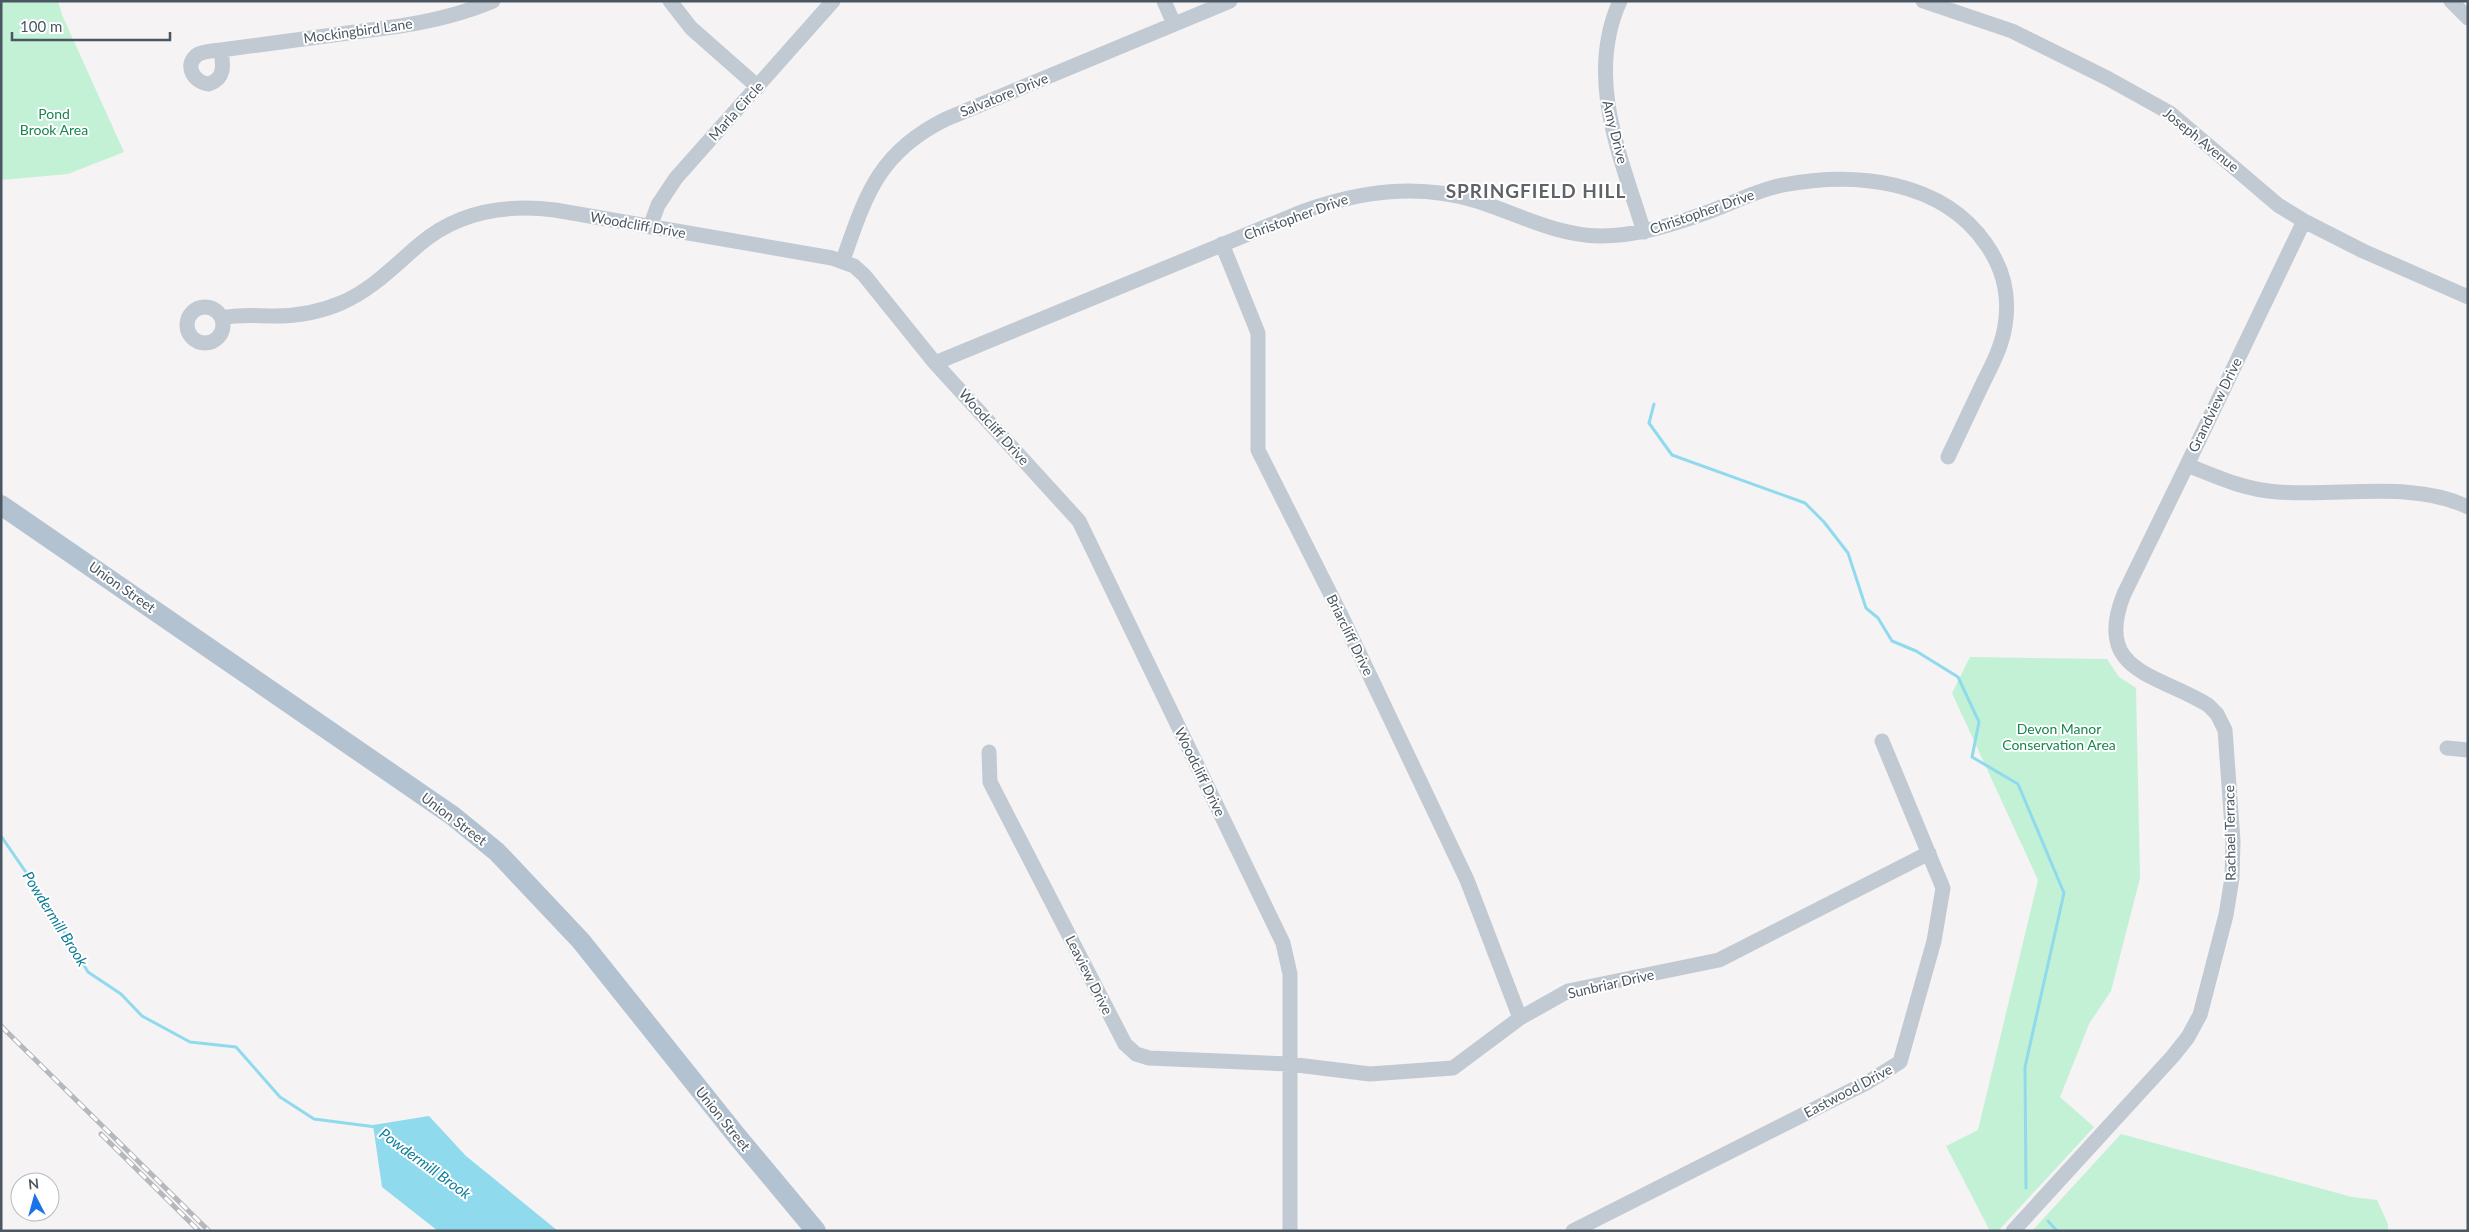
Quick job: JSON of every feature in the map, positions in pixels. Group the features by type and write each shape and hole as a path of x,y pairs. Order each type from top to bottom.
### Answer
{"main road":[{"name":"Union Street","path":"1,505 453,816 497,852 581,941 736,1135 816,1231"}],"street":[{"name":"Mockingbird Lane","path":"221,50 417,23 459,14 493,1"},
{"path":"670,1 691,28 758,87"},
{"name":"Marla Circle","path":"650,227 658,205 668,189 833,1"},
{"path":"1164,1 1174,24"},
{"name":"Salvatore Drive","path":"843,260 872,184 891,159 917,135 946,118 1230,1"},
{"name":"Amy Drive","path":"1620,1 1607,43 1605,61 1606,100 1614,136 1644,232"},
{"name":"Joseph Avenue","path":"1924,1 2012,31 2170,112 2278,205 2304,221 2363,251 2468,297"},
{"path":"2451,1 2468,18"},
{"name":"Christopher Drive","path":"936,363 1222,244 1322,205 1366,193 1388,190 1425,191 1463,197 1544,227 1584,235 1616,235 1644,232 1712,210 1751,194 1802,182 1851,180 1883,184 1924,193 1953,209 1981,237 1996,259 2004,282 2007,306 2003,336 1948,457"},
{"name":"Woodcliff Drive","path":"222,318 237,315 296,315 317,311 341,303 377,282 422,242 443,227 467,216 491,210 535,208 843,260 864,275 936,363 1079,521 1283,943 1290,974 1290,1231"},
{"name":"Grandview Drive","path":"2304,221 2187,464 2236,485 2263,491 2299,494 2414,492 2446,497 2468,506"},
{"name":"Briarcliff Drive","path":"1222,244 1258,333 1258,450 1341,615 1468,880 1520,1018"},
{"name":"Rachael Terrace","path":"2013,1231 2164,1066 2188,1037 2203,1006 2226,914 2234,853 2225,730 2217,714 2208,705 2131,665 2121,653 2115,629 2117,612 2127,588 2187,464"},
{"name":"Eastwood Drive","path":"1573,1231 1868,1082 1900,1062 1932,951 1943,896 1941,882 1882,741"},
{"path":"2447,748 2468,750"},
{"name":"Leaview Drive","path":"989,752 990,782 1129,1049 1149,1058 1289,1064"},
{"name":"Sunbriar Drive","path":"1289,1064 1370,1074 1453,1068 1520,1018 1568,991 1719,960 1929,853"}],"green space":[{"name":"Pond Brook Area","path":"1,1 58,1 62,15 124,152 68,174 1,180"},
{"name":"Devon Manor Conservation Area","path":"1970,657 2107,659 2119,677 2136,688 2140,878 2111,991 2089,1024 2060,1097 2094,1127 1998,1231 1990,1231 1946,1146 1978,1130 2038,880 1952,693"},
{"path":"2121,1134 2352,1197 2377,1200 2388,1224 2388,1231 2032,1231"}],"water":[{"path":"429,1116 466,1156 558,1231 438,1231 382,1187 373,1125"}],"waterway":[{"path":"1654,404 1649,423 1672,455 1805,503 1824,522 1848,553 1866,608 1878,618 1892,641 1916,651 1958,677 1979,722 1972,757 2018,784 2064,893 2025,1067 2026,1188"},
{"name":"Powdermill Brook","path":"1,836 43,897 88,972 121,994 142,1016 190,1042 236,1047 280,1097 314,1119 376,1127"},
{"path":"2048,1221 2057,1231"}],"railway":[{"path":"1,1026 209,1231"},
{"path":"101,1134 199,1231"}],"district":[{"name":"SPRINGFIELD HILL","path":"1536,191"}]}
